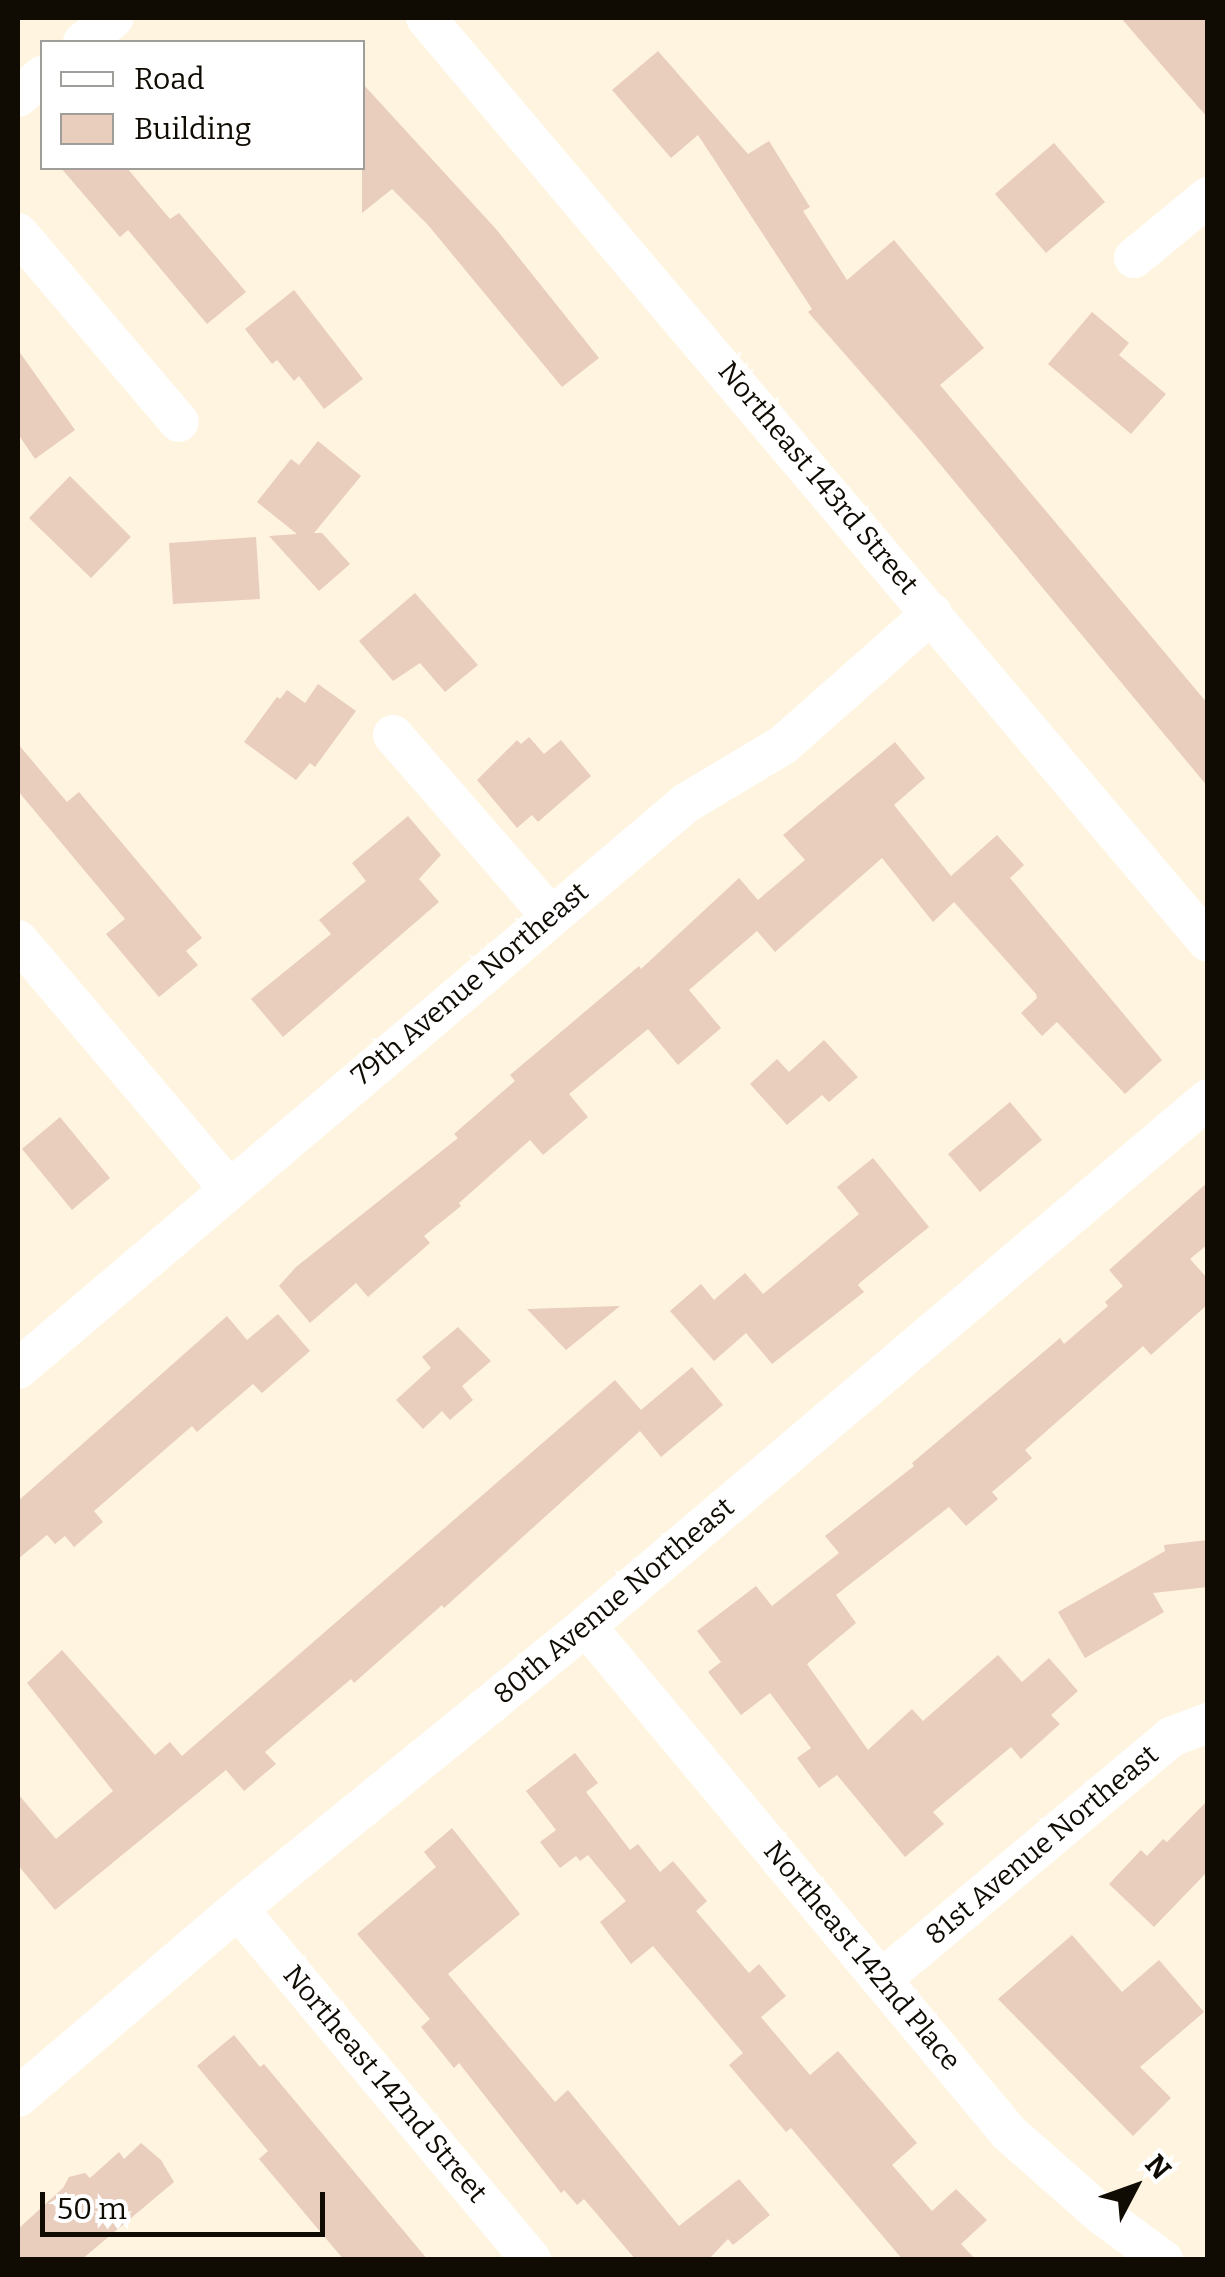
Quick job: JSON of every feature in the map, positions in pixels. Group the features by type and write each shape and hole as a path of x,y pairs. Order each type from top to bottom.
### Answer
{"street":[{"path":"86,40 114,18"},
{"name":"Northeast 143rd Street","path":"426,18 1208,942"},
{"path":"18,97 40,78"},
{"path":"1134,258 1208,196"},
{"path":"18,233 179,422"},
{"name":"79th Avenue Northeast","path":"18,1369 686,802 783,744 932,612"},
{"path":"393,735 551,916"},
{"path":"18,940 228,1188"},
{"name":"80th Avenue Northeast","path":"18,2097 238,1909 586,1626 1208,1099"},
{"name":"Northeast 142nd Place","path":"586,1626 1008,2132 1102,2215 1163,2260"},
{"name":"81st Avenue Northeast","path":"882,1978 1171,1737 1208,1723"},
{"name":"Northeast 142nd Street","path":"238,1909 531,2260"}],"building":[{"path":"1121,18 1208,18 1208,118 1179,85"},
{"path":"658,51 748,154 769,141 810,207 803,211 847,280 894,240 984,348 940,385 1208,704 1208,787 920,440 808,312 812,309 698,135 671,158 612,90"},
{"path":"365,86 496,229 599,358 562,387 428,225 392,189 362,213"},
{"path":"1054,143 1105,202 1046,253 995,194"},
{"path":"63,170 129,170 170,219 179,213 246,292 207,324 128,230 120,237"},
{"path":"294,290 363,379 324,409 299,376 294,381 277,360 272,364 245,329"},
{"path":"1092,312 1129,343 1119,355 1166,394 1131,434 1048,364"},
{"path":"18,350 75,430 35,459 18,434"},
{"path":"318,441 361,476 314,533 322,533 350,564 319,591 269,536 297,534 257,502 291,459 299,465"},
{"path":"70,476 131,537 91,578 29,518"},
{"path":"256,537 260,599 173,604 169,543"},
{"path":"415,593 478,665 445,692 420,663 393,681 359,641"},
{"path":"318,684 356,711 315,767 310,763 296,780 244,742 277,697 280,699 287,690 305,703"},
{"path":"529,737 544,754 561,740 591,776 538,822 532,815 517,828 477,780 517,740 521,744"},
{"path":"895,742 925,778 894,805 951,876 997,835 1024,865 1010,878 1162,1060 1125,1094 1057,1022 1042,1036 1021,1013 1037,998 1036,994 954,902 933,922 882,858 775,952 757,931 689,990 721,1028 678,1065 648,1029 569,1094 588,1117 543,1155 530,1140 424,1236 430,1243 368,1297 356,1283 310,1323 279,1286 296,1267 458,1138 454,1134 515,1081 510,1075 639,966 641,969 739,878 758,900 805,860 783,835"},
{"path":"18,744 67,802 79,792 202,938 186,951 198,965 159,997 106,934 125,919 18,791"},
{"path":"408,816 441,855 419,879 439,902 283,1037 251,999 331,934 319,920 366,881 352,863"},
{"path":"824,1040 858,1077 829,1102 822,1095 787,1125 750,1084 777,1059 789,1072"},
{"path":"1010,1102 1042,1140 980,1192 948,1154"},
{"path":"60,1117 110,1178 72,1210 22,1149"},
{"path":"873,1158 929,1227 858,1285 864,1292 772,1364 746,1333 714,1361 670,1311 701,1284 714,1300 745,1273 763,1294 859,1214 837,1187"},
{"path":"1208,1182 1208,1244 1190,1259 1208,1279 1208,1304 1151,1355 1143,1346 1025,1450 1032,1458 992,1492 998,1499 966,1526 949,1507 836,1595 856,1623 807,1664 868,1750 912,1709 923,1721 998,1655 1022,1682 1049,1658 1078,1691 1051,1715 1060,1724 1021,1759 1011,1747 933,1812 944,1824 905,1857 837,1775 819,1788 797,1758 811,1748 770,1693 741,1715 708,1672 721,1662 697,1631 756,1586 772,1606 839,1553 825,1536 914,1466 912,1463 1060,1338 1064,1344 1108,1306 1105,1302 1123,1286 1109,1270"},
{"path":"620,1306 566,1350 527,1309"},
{"path":"278,1314 310,1351 262,1393 253,1384 197,1432 192,1426 94,1511 103,1522 74,1547 65,1536 55,1544 47,1535 18,1559 18,1501 227,1316 247,1340"},
{"path":"458,1327 491,1361 462,1386 473,1400 450,1420 442,1411 423,1429 396,1400 431,1368 422,1357"},
{"path":"692,1367 723,1405 661,1457 640,1431 444,1608 442,1605 354,1683 351,1679 265,1752 276,1764 244,1791 226,1770 55,1910 18,1865 18,1794 56,1839 113,1791 27,1683 62,1650 155,1755 170,1742 182,1756 615,1380 641,1410"},
{"path":"1208,1540 1208,1587 1153,1593 1164,1612 1085,1658 1058,1612 1165,1551 1164,1545"},
{"path":"575,1753 598,1783 586,1792 630,1850 638,1844 660,1872 673,1861 707,1901 696,1911 749,1973 759,1964 786,1996 761,2017 810,2075 838,2051 917,2143 892,2165 932,2211 956,2189 987,2220 961,2244 976,2260 903,2260 791,2128 786,2132 729,2065 743,2053 653,1946 631,1964 600,1922 626,1901 588,1855 580,1861 576,1856 560,1868 540,1842 556,1830 526,1791"},
{"path":"1208,1800 1208,1871 1154,1927 1109,1884 1141,1850 1147,1856 1163,1839 1167,1842"},
{"path":"452,1828 520,1914 448,1974 555,2102 568,2090 679,2226 739,2179 770,2215 733,2245 728,2239 708,2260 636,2260 584,2199 577,2205 564,2190 561,2193 459,2063 454,2068 421,2027 430,2019 357,1934 436,1867 424,1852"},
{"path":"1072,1935 1122,1992 1159,1960 1204,2012 1140,2067 1171,2098 1133,2136 998,1999"},
{"path":"234,2035 260,2067 264,2064 428,2260 344,2260 259,2159 268,2151 197,2066"},
{"path":"141,2143 161,2160 174,2182 81,2260 18,2260 18,2229 63,2188 69,2177 85,2173 90,2178 119,2152 124,2159"}]}
